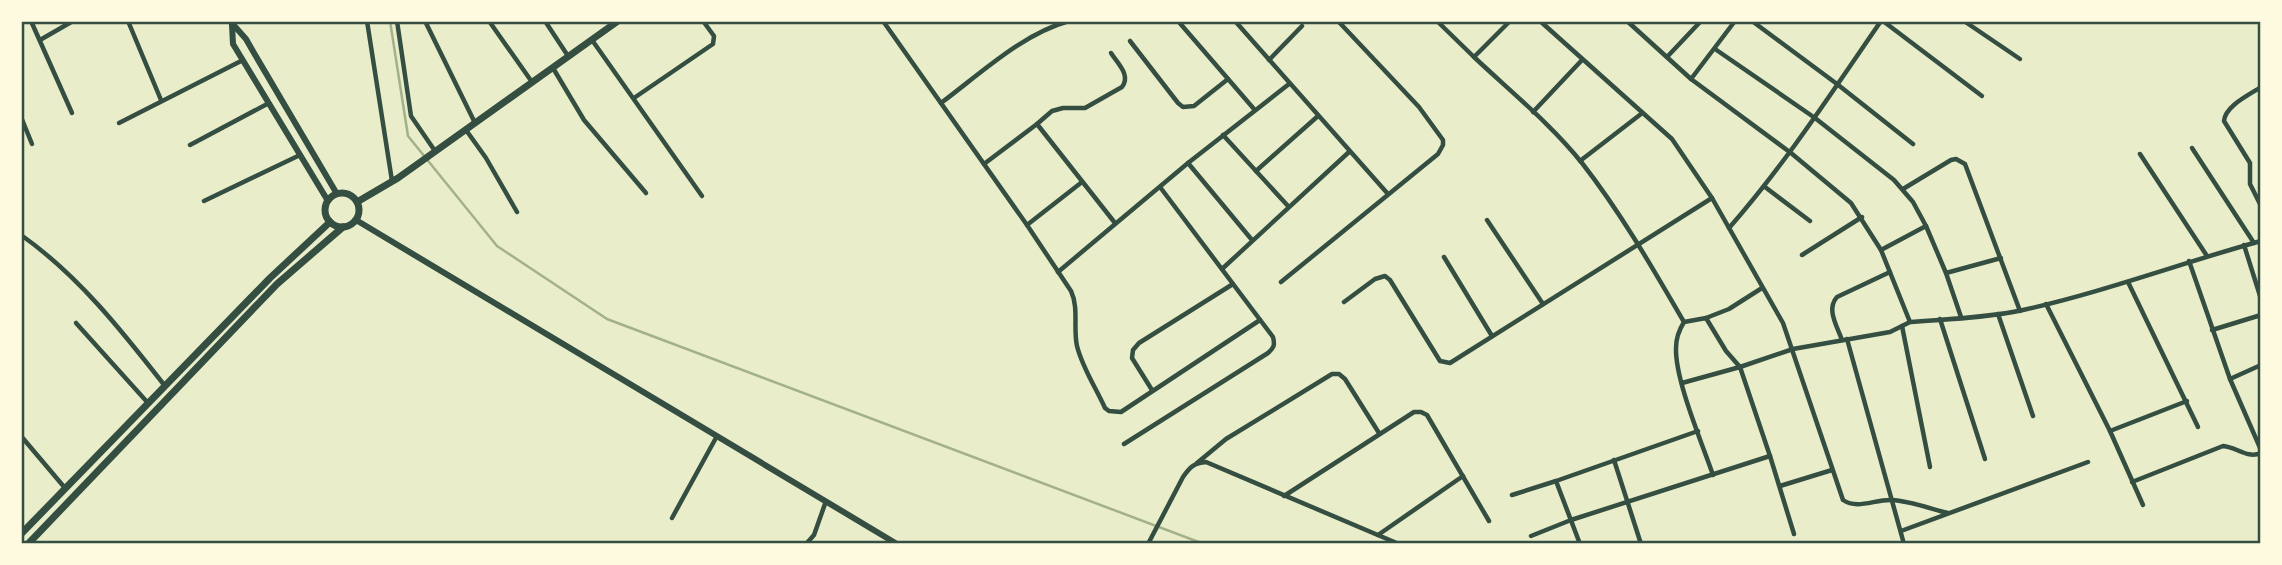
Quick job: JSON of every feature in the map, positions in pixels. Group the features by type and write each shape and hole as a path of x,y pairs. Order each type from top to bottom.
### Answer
{"main road":[{"path":"358,202 432,154 618,21"},
{"path":"231,23 233,44 328,201"},
{"path":"231,23 246,39 337,194"},
{"path":"28,544 277,284 342,227 356,220 358,202 346,193 337,194 328,201 325,212 330,222 342,227"},
{"path":"356,220 897,544"},
{"path":"22,532 270,278 330,222"}],"street":[{"path":"32,21 72,114"},
{"path":"40,40 73,21"},
{"path":"128,21 162,100"},
{"path":"366,21 395,179"},
{"path":"397,21 411,116 432,154"},
{"path":"425,21 475,123"},
{"path":"489,21 532,82"},
{"path":"545,21 568,56"},
{"path":"634,98 713,44 714,36 703,21"},
{"path":"883,21 1027,225 1075,300 1074,322 1078,350 1105,408 1121,412 1260,320"},
{"path":"941,103 1024,41 1044,29 1066,21"},
{"path":"1178,21 1254,109"},
{"path":"1235,21 1388,194"},
{"path":"1281,282 1438,154 1443,145 1443,140 1419,107 1338,21"},
{"path":"1437,21 1533,112 1580,161 1638,243 1684,322"},
{"path":"1474,57 1510,21"},
{"path":"1540,21 1672,139 1712,198 1783,323 1843,500 1856,505 1892,500 1948,513"},
{"path":"1627,21 1691,79 1838,191 1862,217 1881,250 1910,322"},
{"path":"1667,57 1701,21"},
{"path":"1691,79 1735,21"},
{"path":"1752,21 1838,84 1913,144"},
{"path":"1729,228 1791,153 1882,21 1982,96"},
{"path":"1964,21 2020,59"},
{"path":"1269,60 1302,26"},
{"path":"592,40 702,196"},
{"path":"1130,41 1183,107 1194,106 1228,79"},
{"path":"1715,49 1815,117 1903,189 1926,226 1961,317"},
{"path":"984,164 1052,111 1085,108 1122,87 1126,76 1111,53"},
{"path":"119,123 244,60"},
{"path":"1533,112 1582,60"},
{"path":"553,68 583,120 646,193"},
{"path":"1058,272 1254,109 1289,84"},
{"path":"2260,89 2227,111 2224,121 2250,163 2250,184 2261,206"},
{"path":"190,145 269,103"},
{"path":"1580,161 1641,114"},
{"path":"1256,171 1318,116"},
{"path":"21,117 32,144"},
{"path":"1037,124 1115,223"},
{"path":"466,130 486,158 517,212"},
{"path":"1223,135 1288,206"},
{"path":"2192,148 2254,243"},
{"path":"1222,269 1349,152"},
{"path":"2140,153 2207,256"},
{"path":"204,201 301,155"},
{"path":"1903,189 1951,160 1965,164 2020,311"},
{"path":"1188,163 1252,240"},
{"path":"1027,225 1082,182"},
{"path":"1124,444 1273,349 1273,337 1160,187"},
{"path":"1765,187 1810,221"},
{"path":"1345,302 1375,279 1385,276 1440,361 1450,363 1712,198"},
{"path":"1802,254 1862,217"},
{"path":"1487,220 1543,304"},
{"path":"1881,250 1926,226"},
{"path":"21,235 49,255 86,292 122,331 165,386"},
{"path":"1682,383 1793,349 1890,331 1910,322 2020,311 2128,282 2261,241"},
{"path":"2244,245 2261,299"},
{"path":"1444,257 1492,336"},
{"path":"1946,273 2001,258"},
{"path":"2132,482 2223,446 2250,455 2261,451 2230,379 2189,261"},
{"path":"1890,272 1837,297 1833,301 1832,312 1844,339 1904,544"},
{"path":"2128,282 2198,427"},
{"path":"1152,390 1132,358 1133,350 1139,343 1233,284"},
{"path":"1713,475 1682,383 1675,347 1678,332 1684,322 1706,318 1729,309 1762,288"},
{"path":"2046,304 2143,505"},
{"path":"1998,314 2033,416"},
{"path":"2212,330 2261,315"},
{"path":"1706,318 1726,351 1740,367 1794,534"},
{"path":"1940,320 1985,458"},
{"path":"76,323 148,403"},
{"path":"1902,326 1930,467"},
{"path":"2230,379 2261,365"},
{"path":"1148,544 1190,467 1226,439 1332,374 1339,374 1345,379 1379,433"},
{"path":"2109,431 2187,401"},
{"path":"1283,496 1379,433 1414,412 1421,412 1427,415 1489,521"},
{"path":"1511,495 1698,431"},
{"path":"672,518 717,435"},
{"path":"21,436 65,489"},
{"path":"1531,536 1571,520 1770,456"},
{"path":"1614,460 1641,544"},
{"path":"1901,531 2088,462"},
{"path":"1197,463 1216,465 1399,544"},
{"path":"1780,486 1832,470"},
{"path":"1378,535 1463,476"},
{"path":"1556,481 1580,544"},
{"path":"806,544 814,535 826,500"}],"waterway":[{"path":"390,21 408,136 497,246 607,319 1204,544"}]}
